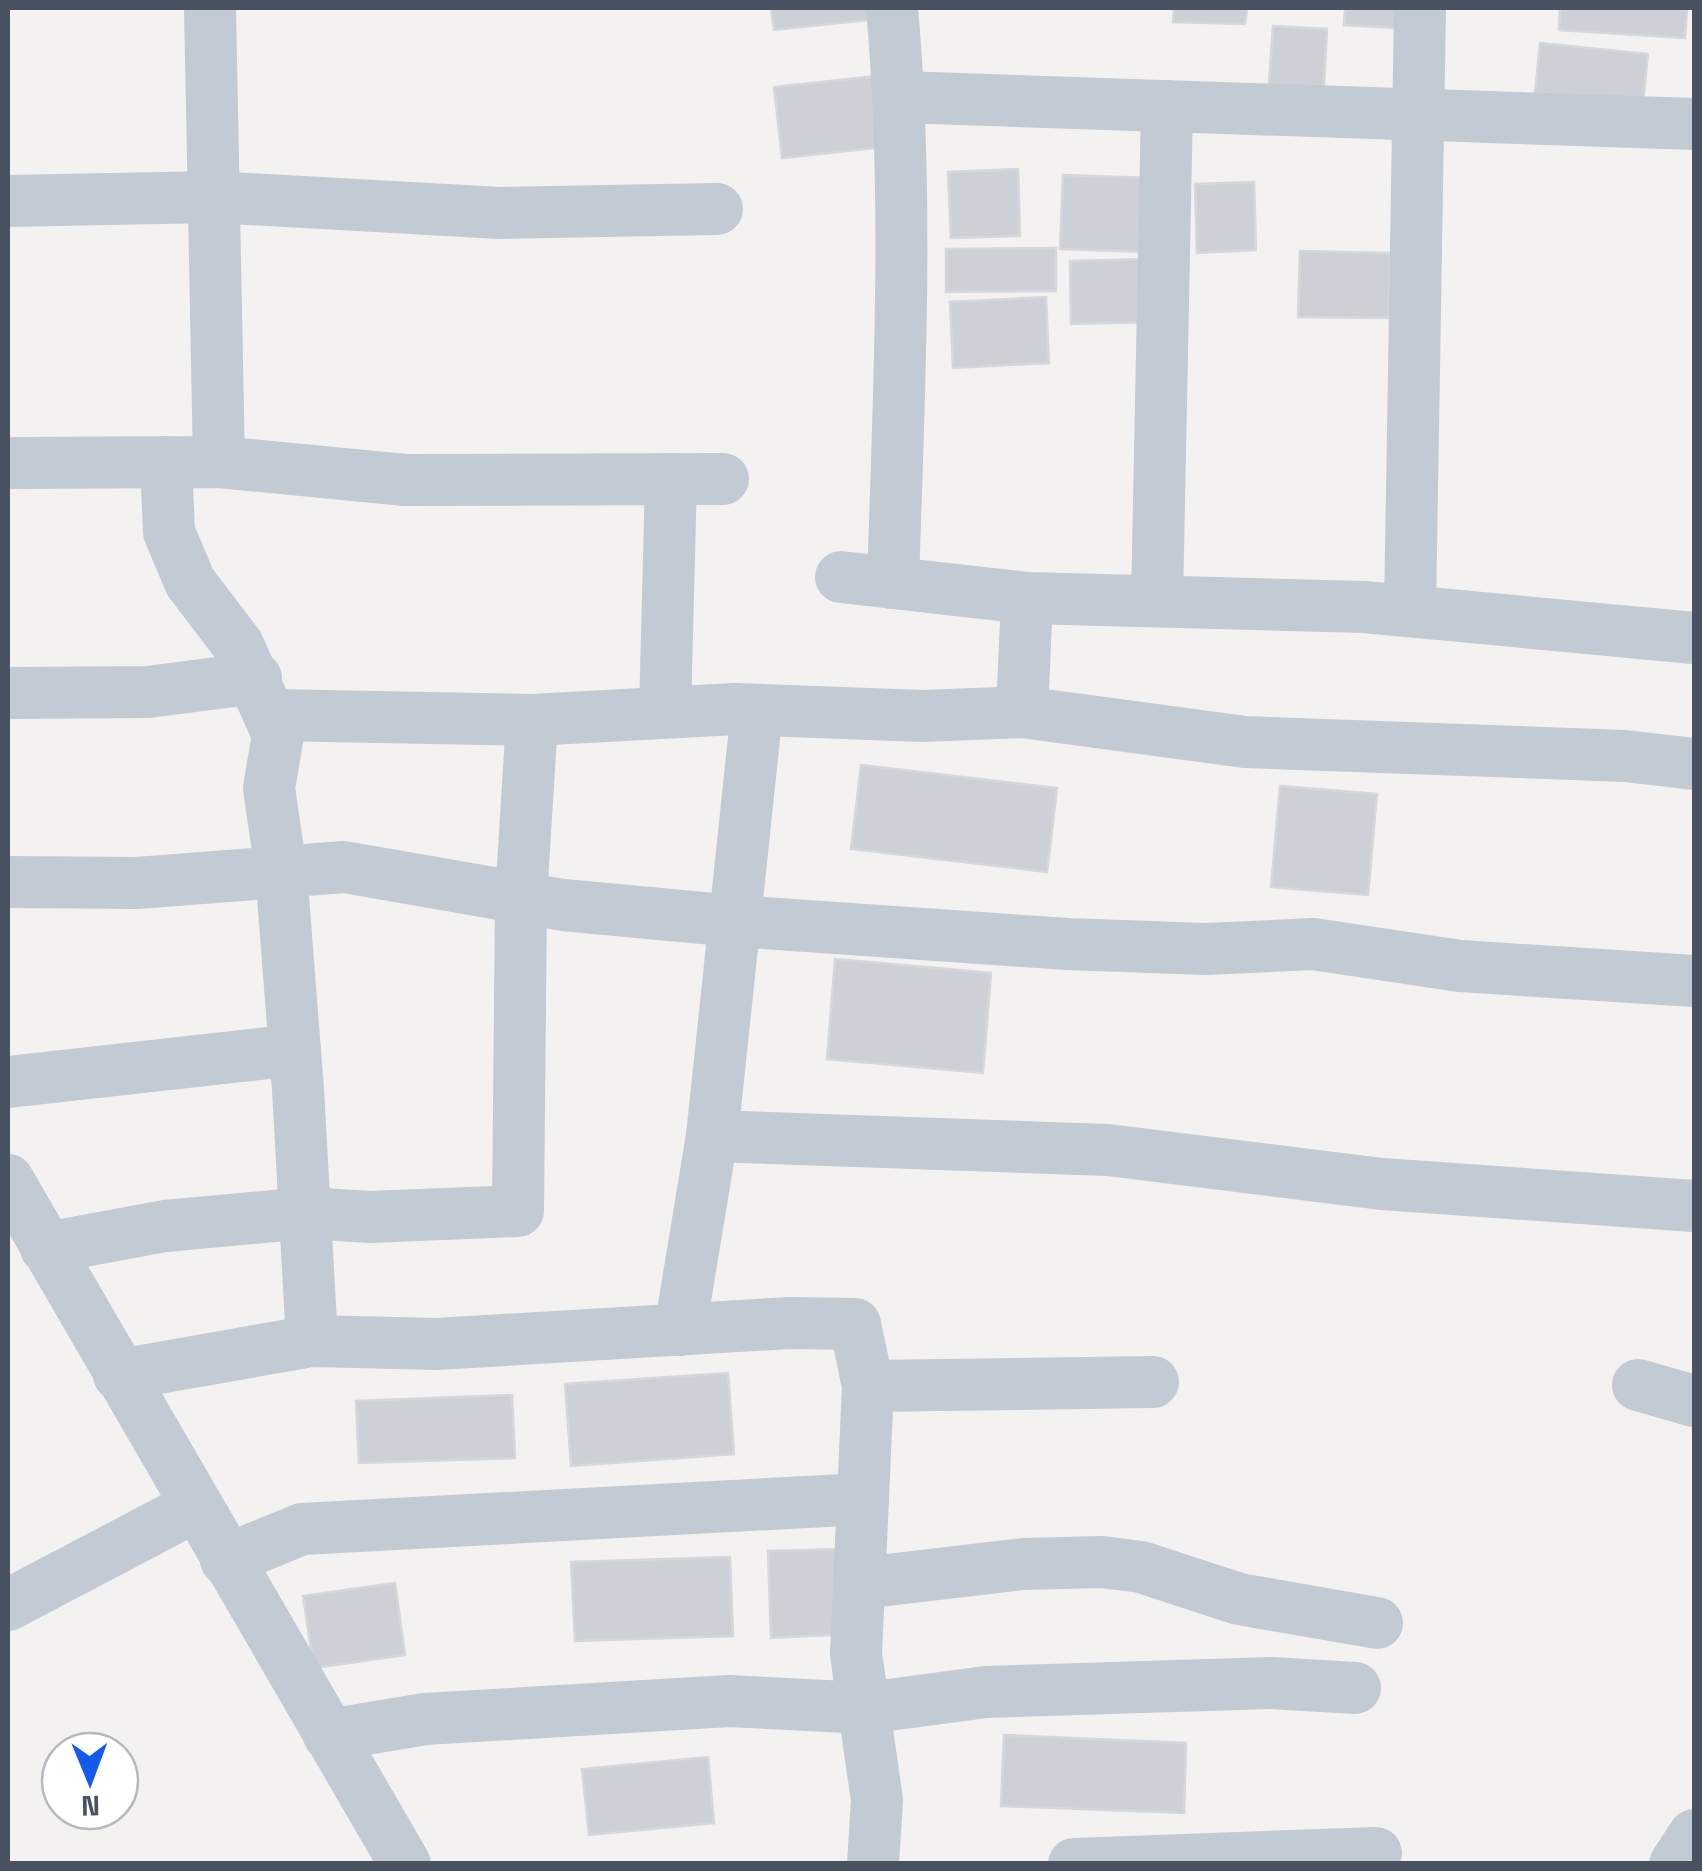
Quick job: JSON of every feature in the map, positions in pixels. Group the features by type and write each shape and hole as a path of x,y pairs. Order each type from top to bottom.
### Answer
{"street":[{"path":"210,8 219,462"},
{"path":"892,8 900,97 900,389 892,582"},
{"path":"1410,610 1420,8"},
{"path":"900,97 1420,118 1694,124"},
{"path":"1158,601 1167,106"},
{"path":"8,201 212,197 500,213 716,210"},
{"path":"166,462 169,532 190,582 238,645 264,696 278,735 269,788 281,871 295,1050 312,1341"},
{"path":"8,463 219,462 405,480 723,479"},
{"path":"665,712 671,479"},
{"path":"842,577 1027,598 1410,610 1694,638"},
{"path":"1022,712 1027,598"},
{"path":"8,692 264,696 532,720 757,710 923,716 1022,712 1245,742 1625,756 1694,764"},
{"path":"680,1330 712,1136 757,710"},
{"path":"46,1248 165,1226 306,1213 370,1217 518,1211 522,898 532,720"},
{"path":"8,882 138,883 344,867 522,898 735,921 1067,944 1206,949 1312,944 1460,966 1694,981"},
{"path":"8,1082 166,1061 295,1050"},
{"path":"712,1136 1108,1150 1382,1184 1694,1206"},
{"path":"8,1180 194,1507 405,1864"},
{"path":"118,1375 312,1341 438,1344 855,1324 868,1386 856,1654 877,1800 873,1864"},
{"path":"868,1386 1152,1382"},
{"path":"1638,1385 1694,1401"},
{"path":"226,1560 302,1529 863,1499"},
{"path":"8,1605 194,1507"},
{"path":"862,1583 1022,1564 1102,1562 1141,1567 1238,1600 1377,1623"},
{"path":"330,1735 426,1719 728,1701 866,1708 986,1692 1270,1684 1355,1688"},
{"path":"1674,1864 1694,1835"},
{"path":"1074,1864 1376,1852"}],"building":[{"path":"771,8 876,8 878,19 774,30"},
{"path":"1174,8 1247,8 1245,24 1173,22"},
{"path":"1345,8 1398,8 1397,28 1344,25"},
{"path":"1560,8 1687,8 1685,38 1559,30"},
{"path":"1273,26 1327,29 1323,102 1268,98"},
{"path":"1540,43 1648,54 1642,113 1534,103"},
{"path":"877,76 884,147 782,158 774,87"},
{"path":"1018,169 1020,236 951,238 948,172"},
{"path":"1063,175 1150,178 1147,252 1060,249"},
{"path":"1254,182 1256,250 1197,253 1195,184"},
{"path":"1056,248 1056,291 946,292 946,249"},
{"path":"1300,251 1390,253 1389,318 1298,317"},
{"path":"1146,259 1147,322 1071,324 1070,261"},
{"path":"1046,297 1049,363 953,368 950,302"},
{"path":"861,765 1057,788 1047,872 851,849"},
{"path":"1280,786 1377,794 1368,895 1271,887"},
{"path":"835,959 991,973 983,1073 827,1059"},
{"path":"728,1373 734,1454 571,1466 565,1384"},
{"path":"512,1395 515,1458 359,1463 356,1401"},
{"path":"846,1549 849,1634 771,1638 768,1551"},
{"path":"730,1557 733,1636 575,1641 571,1562"},
{"path":"395,1583 405,1655 314,1668 303,1596"},
{"path":"1004,1735 1186,1743 1184,1813 1001,1806"},
{"path":"708,1757 714,1823 589,1835 582,1769"}]}
